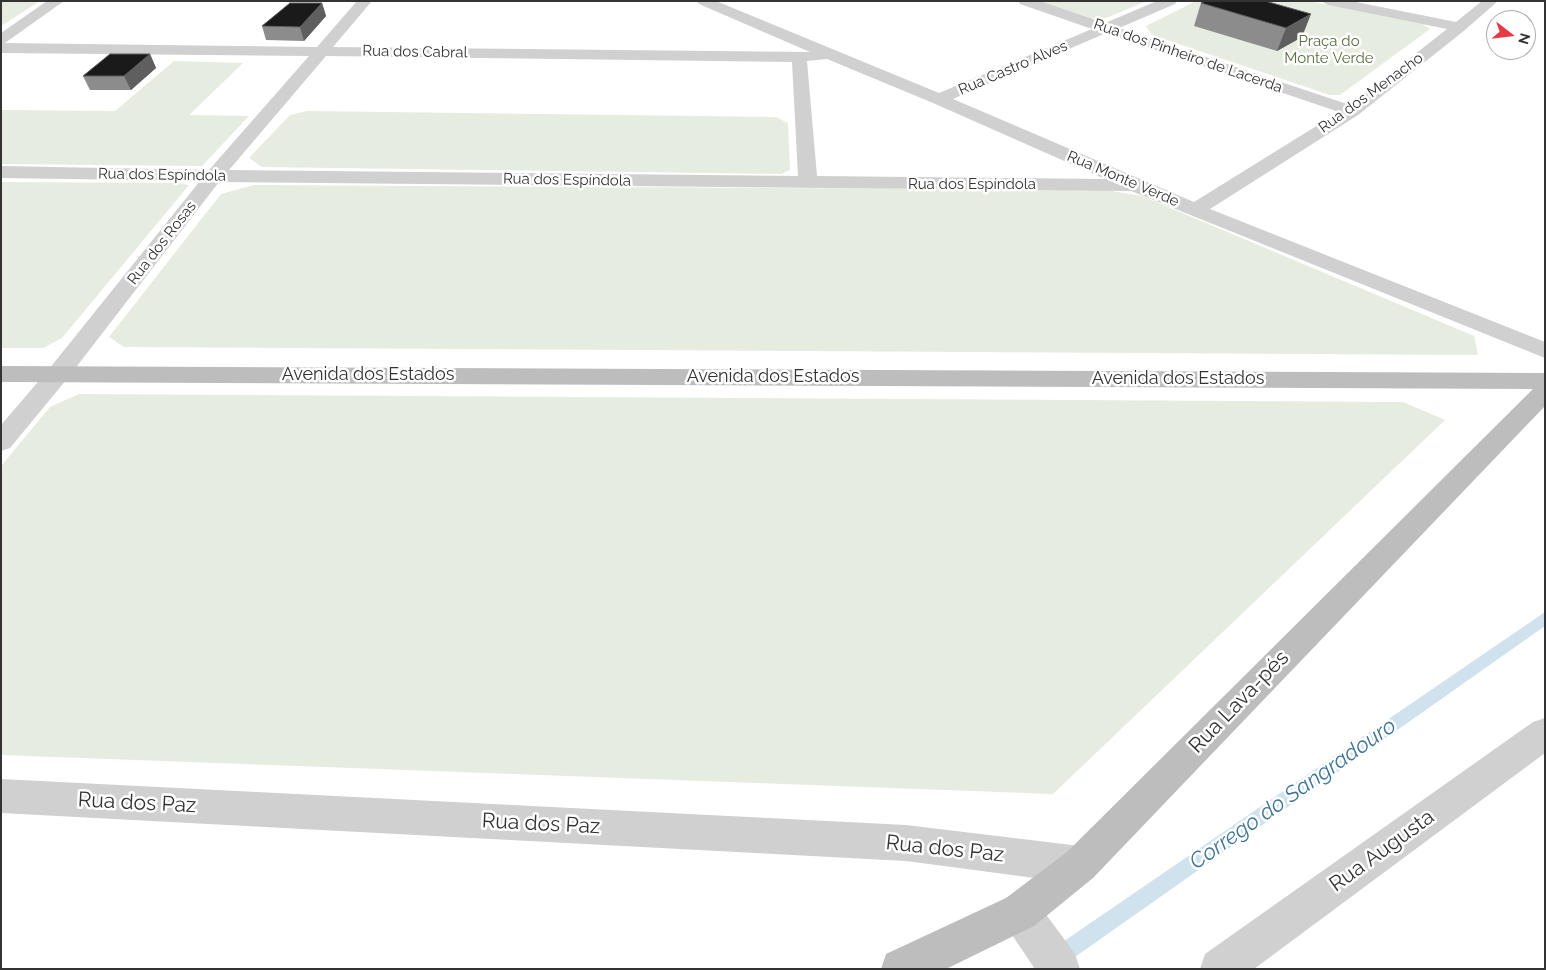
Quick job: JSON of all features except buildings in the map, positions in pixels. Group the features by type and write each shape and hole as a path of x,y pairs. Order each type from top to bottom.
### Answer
{"street":[{"path":"1,40 57,1"},
{"name":"Rua dos Rosas","path":"1,442 58,374 214,176 324,51 365,1"},
{"name":"Rua Monte Verde","path":"704,1 939,99 1134,185 1545,350"},
{"name":"Rua dos Pinheiro de Lacerda","path":"1024,1 1352,111"},
{"name":"Rua Castro Alves","path":"939,99 1170,1"},
{"path":"1328,1 1460,27"},
{"name":"Rua dos Menacho","path":"1195,210 1352,111 1492,1"},
{"name":"Rua dos Cabral","path":"1,48 799,57 830,55"},
{"path":"799,57 808,182"},
{"name":"Rua dos Espíndola","path":"1,172 214,176 1134,185"},
{"name":"Avenida dos Estados","path":"1,374 1545,381"},
{"name":"Rua Lava-pés","path":"901,969 1020,912 1080,864 1545,390"},
{"name":"Rua Augusta","path":"1220,969 1545,733"},
{"name":"Rua dos Paz","path":"1,796 906,843 1080,864"},
{"path":"1020,912 1060,969"}],"green space":[{"path":"1,1 40,1 1,26"},
{"path":"1040,1 1147,1 1106,18 1091,18"},
{"name":"Praça do Monte Verde","path":"1196,1 1309,1 1422,24 1430,29 1340,95 1330,95 1152,35 1146,26"},
{"path":"174,61 243,63 189,115 249,116 202,166 1,164 1,110 115,111"},
{"path":"307,111 776,117 788,123 790,170 781,174 262,167 249,158 290,115"},
{"path":"1,182 178,183 189,185 62,338 43,348 1,348"},
{"path":"254,185 1106,190 1142,196 1474,336 1478,355 124,347 109,337 221,194"},
{"path":"79,394 1403,402 1445,420 1053,794 1,755 1,466 50,407"}],"waterway":[{"name":"Corrego do Sangradouro","path":"1058,957 1545,618"}]}
